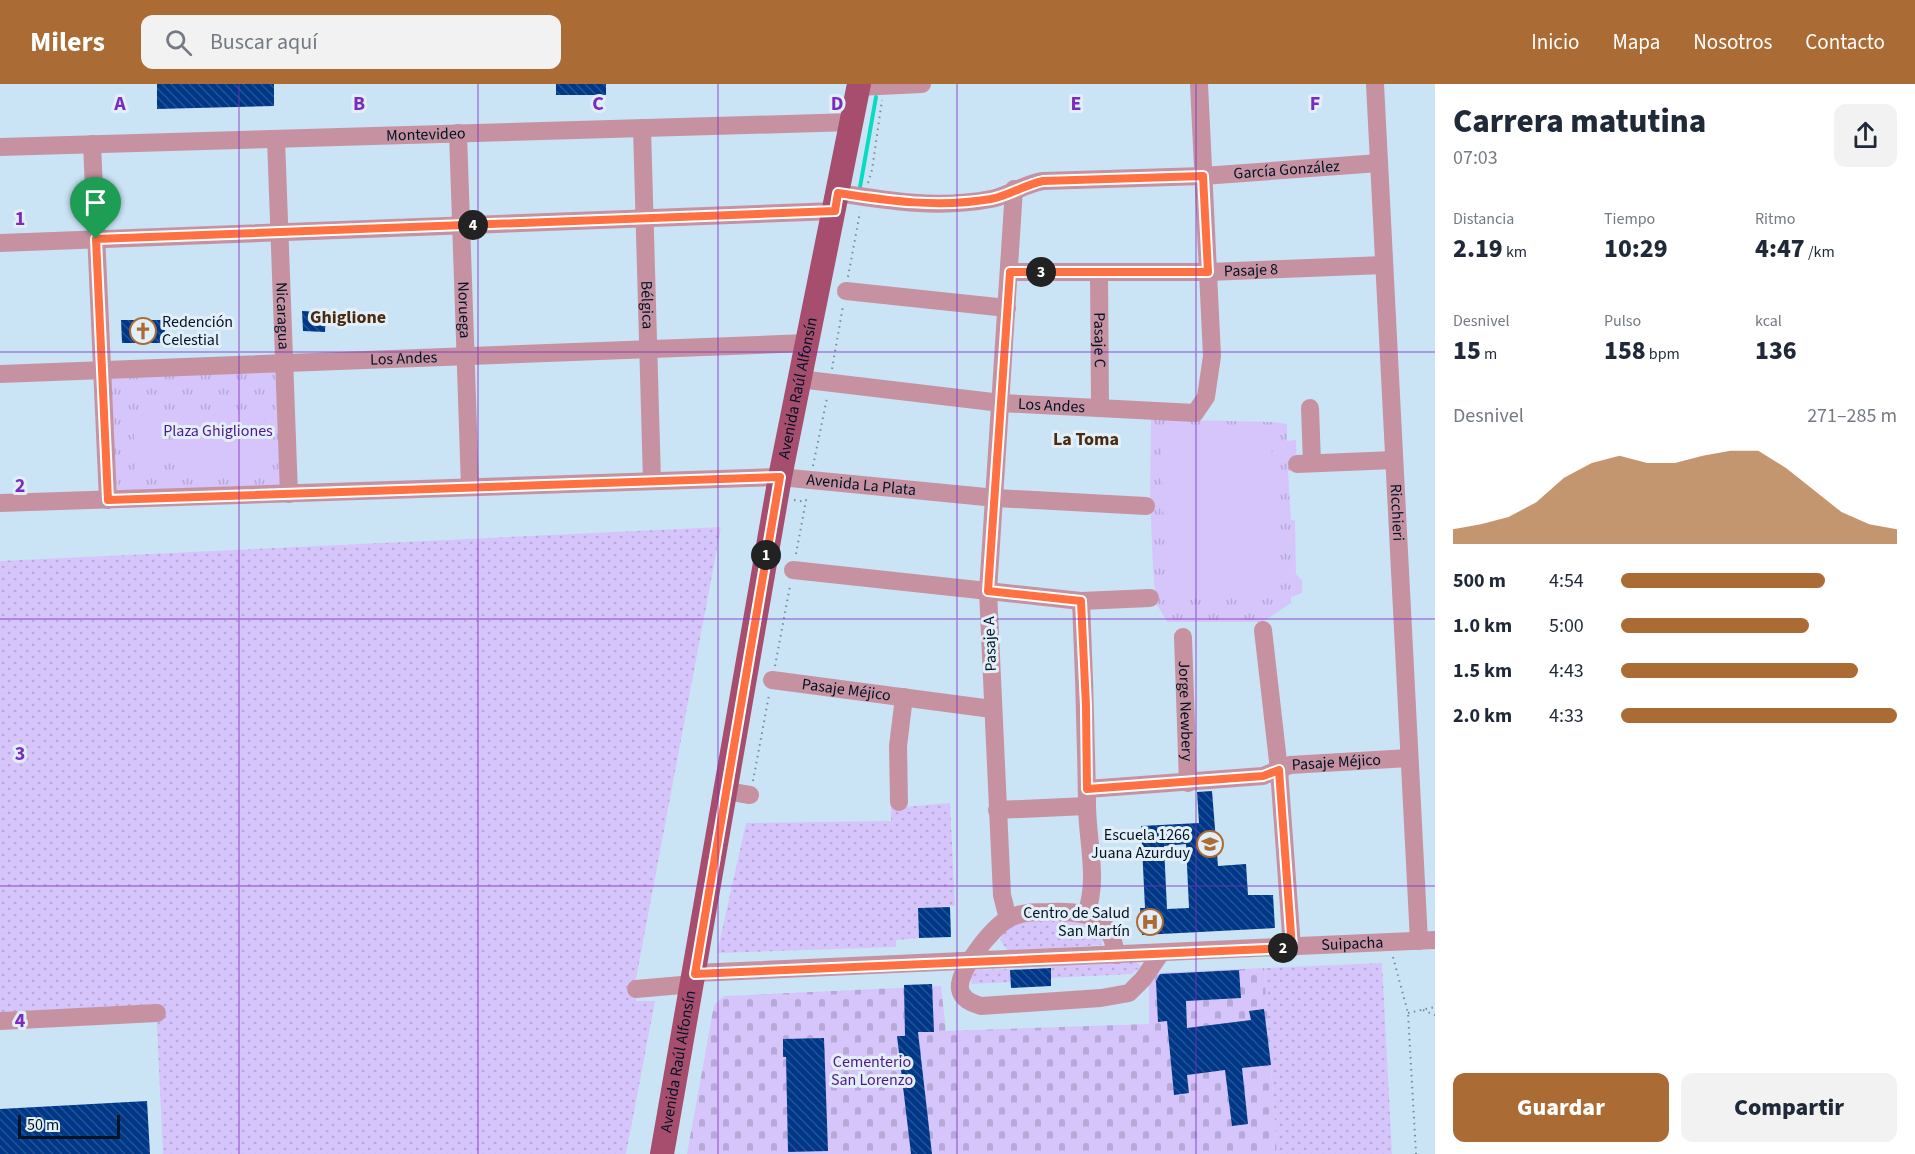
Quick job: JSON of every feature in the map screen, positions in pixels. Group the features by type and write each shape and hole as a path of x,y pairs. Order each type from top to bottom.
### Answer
{"main road":[{"name":"Avenida Raúl Alfonsín","path":"662,1154 780,477 837,202 858,85"}],"street":[{"path":"858,85 922,84"},
{"path":"1199,84 1208,272"},
{"name":"Ricchieri","path":"1375,84 1409,758 1427,941"},
{"name":"Montevideo","path":"0,147 852,122"},
{"name":"Bélgica","path":"642,128 652,481"},
{"name":"Noruega","path":"458,134 470,487"},
{"name":"Nicaragua","path":"276,139 288,494"},
{"path":"92,144 108,500"},
{"name":"García González","path":"0,243 644,219 837,202 863,197 904,203 945,204 994,198 1014,189 1043,181 1203,176 1379,163"},
{"name":"Pasaje A","path":"1008,919 1002,895 988,591 996,498 1014,189"},
{"name":"Pasaje 8","path":"1010,272 1208,272 1384,264"},
{"name":"Pasaje C","path":"1099,272 1100,407"},
{"name":"Los Andes","path":"799,379 1001,403 1195,413 1206,397 1212,356 1208,272"},
{"path":"846,291 1007,308"},
{"name":"Los Andes","path":"0,374 807,343"},
{"path":"1310,408 1304,463 1394,460"},
{"name":"Avenida La Plata","path":"0,503 780,477 996,498 1146,506"},
{"path":"793,570 1081,601 1149,598"},
{"path":"1081,601 1086,706 1087,798 1093,894 1086,914"},
{"path":"1263,630 1279,770 1292,948"},
{"name":"Jorge Newbery","path":"1183,637 1188,783"},
{"name":"Pasaje Méjico","path":"772,680 992,709"},
{"path":"899,802 898,746 904,697"},
{"name":"Pasaje Méjico","path":"997,810 1188,783 1263,776 1290,765 1409,758"},
{"path":"726,791 750,795"},
{"path":"1116,955 1114,938 1107,928 1086,914 1070,911 1029,912 1008,919 980,946 962,978 960,990 967,1001 981,1006 1101,998 1129,993 1143,979 1161,953"},
{"name":"Suipacha","path":"636,989 694,979 972,960 1427,941"},
{"path":"0,1021 157,1013"}],"path":[{"path":"750,795 830,384 863,197 872,170 882,100 896,85"},
{"path":"1389,943 1407,1013 1416,1154"},
{"path":"1407,1013 1435,1007"},
{"path":"1423,1010 1435,1014"}],"green space":[{"name":"Plaza Ghigliones","path":"278,369 283,485 113,491 110,376"},
{"path":"264,412 266,469 176,473 174,416"},
{"path":"160,418 163,475 136,476 133,419"},
{"path":"1151,419 1274,422 1287,424 1287,441 1296,440 1297,471 1288,471 1291,520 1295,520 1296,574 1302,580 1302,593 1291,597 1291,603 1263,622 1167,622 1156,603 1150,498"},
{"path":"1271,430 1277,596 1166,599 1161,433"},
{"path":"721,527 636,979 636,1001 655,1001 626,1154 163,1154 156,1005 0,1012 0,561"},
{"path":"950,803 955,906 918,908 919,938 896,940 896,947 717,953 746,823 891,821 891,808"},
{"path":"1079,920 1089,923 1103,939 1101,945 1008,951 1000,940 1010,928 1024,922"},
{"path":"1081,961 1135,961 1141,966 1132,974 1051,978 1051,967"},
{"path":"1382,963 1392,1154 1277,1154 1264,968"},
{"name":"Cementerio San Lorenzo","path":"1264,968 1277,1154 687,1154 714,1005 724,996 941,986 946,1031 1149,1024 1149,973"},
{"path":"1010,969 1011,982 972,984 970,978 975,970"}],"building":[{"path":"157,84 274,84 274,106 157,109"},
{"path":"556,84 606,84 606,95 556,95"},
{"path":"302,311 326,312 325,332 303,331"},
{"name":"Redención Celestial","path":"121,320 165,320 165,343 122,343"},
{"path":"1212,791 1218,866 1246,864 1248,895 1273,895 1275,928 1142,935 1140,908 1145,908 1141,826 1199,823 1197,792","holes":["1186,844 1189,908 1167,909 1164,846"]},
{"path":"950,907 951,937 919,938 918,908"},
{"path":"1051,968 1051,986 1011,988 1010,970"},
{"path":"1239,970 1241,998 1186,1001 1187,1028 1251,1020 1249,1011 1264,1009 1271,1065 1242,1068 1248,1124 1232,1126 1225,1070 1187,1075 1189,1093 1174,1095 1167,1021 1158,1022 1156,981 1160,974"},
{"path":"932,984 934,1032 918,1032 932,1154 911,1154 897,1036 905,1036 904,985"},
{"path":"824,1038 828,1151 788,1152 786,1057 783,1057 783,1039"},
{"path":"147,1101 150,1154 0,1154 0,1109"}],"waterway":[{"path":"860,187 876,97"}],"place":[{"name":"Redención Celestial","path":"143,331"},
{"name":"Escuela 1266 Juana Azurduy","path":"1210,844"},
{"name":"Centro de Salud San Martín","path":"1150,922"}],"district":[{"name":"Ghiglione","path":"348,317"},
{"name":"La Toma","path":"1086,439"}],"route":[{"path":"1203,176 1208,272 1010,272 988,591 1081,601 1087,789 1263,776 1279,770 1292,948 972,960 695,974 780,477 108,500 96,239 835,211 838,193 904,203 945,204 994,198 1025,184 1043,181 1203,176"}]}
